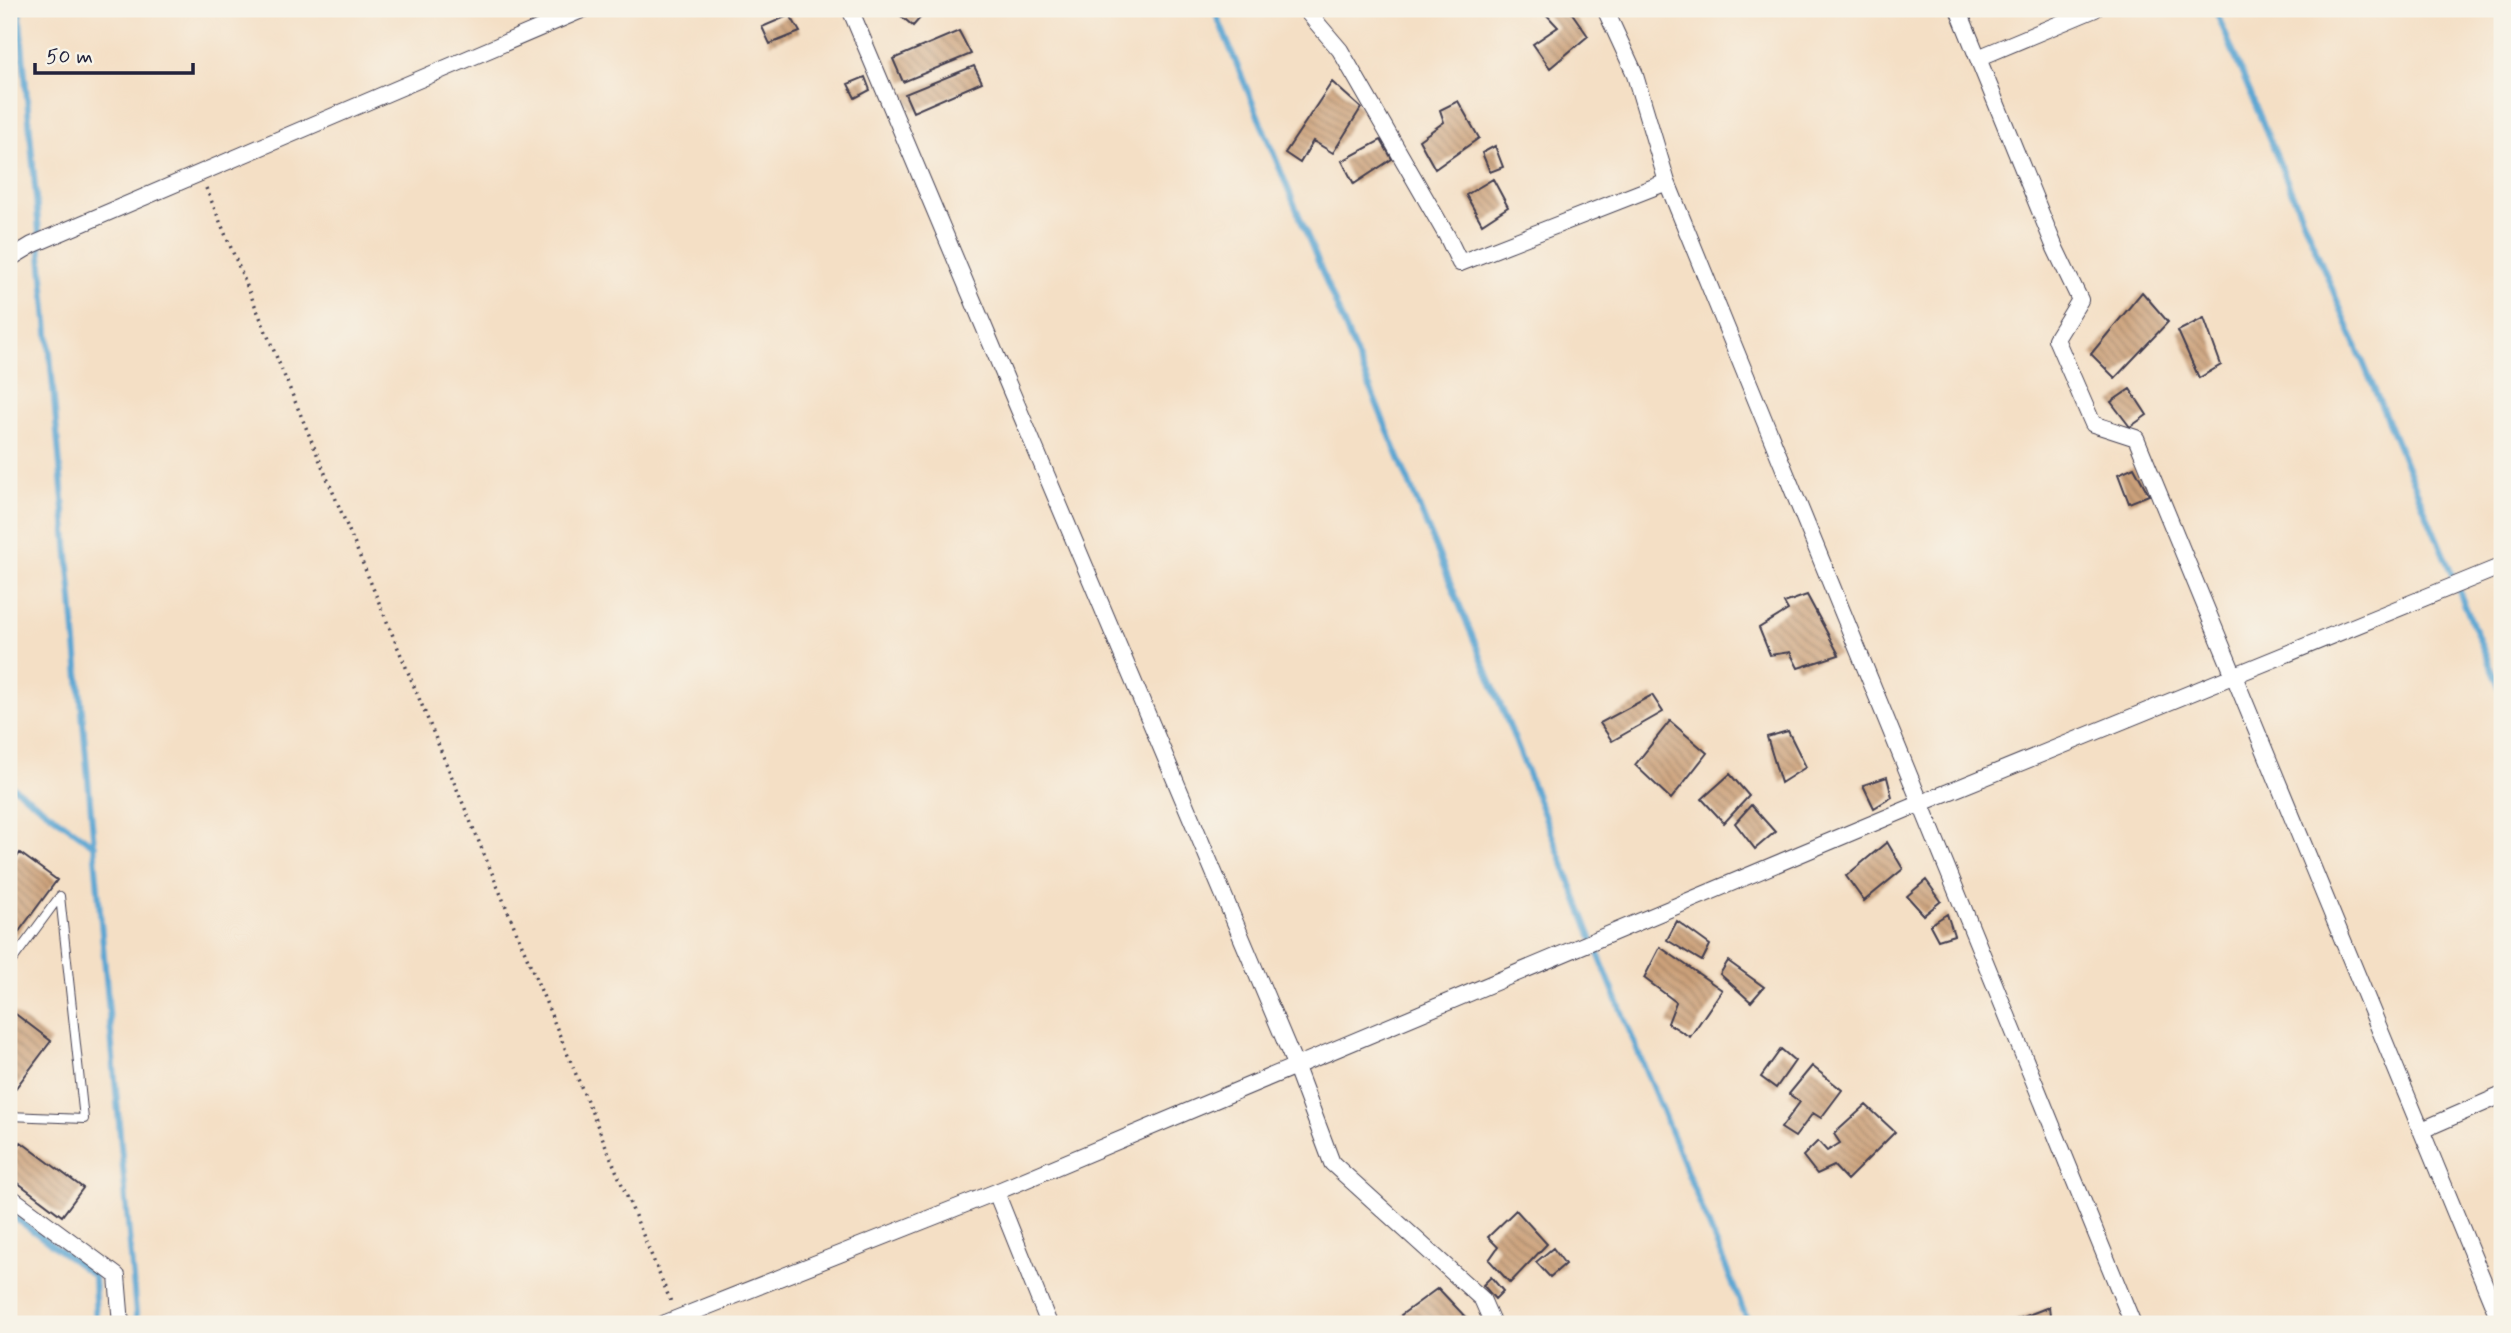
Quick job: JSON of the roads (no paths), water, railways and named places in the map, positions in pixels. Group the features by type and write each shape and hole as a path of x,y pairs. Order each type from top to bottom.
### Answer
{"street":[{"path":"9,258 32,245 584,9"},
{"path":"850,9 1296,1067 1332,1163 1482,1299 1493,1324"},
{"path":"1305,9 1340,50 1447,236 1460,264 1667,182"},
{"path":"1605,9 1634,72 1667,182 2133,1324"},
{"path":"1958,9 2055,248 2080,300 2056,339 2093,424 2136,438 2501,1324"},
{"path":"1978,58 2095,9"},
{"path":"670,1321 996,1192 1919,804 2502,566"},
{"path":"2422,1130 2502,1095"},
{"path":"996,1192 1049,1324"},
{"path":"9,1196 117,1276 121,1324"}],"lane":[{"path":"9,965 60,896 84,1119 9,1116"}],"waterway":[{"path":"19,9 137,1324"},
{"path":"1214,9 1511,730 1599,956 1749,1324"},
{"path":"2215,9 2502,694"},
{"path":"9,784 95,846"},
{"path":"9,1213 94,1276 96,1324"}]}
